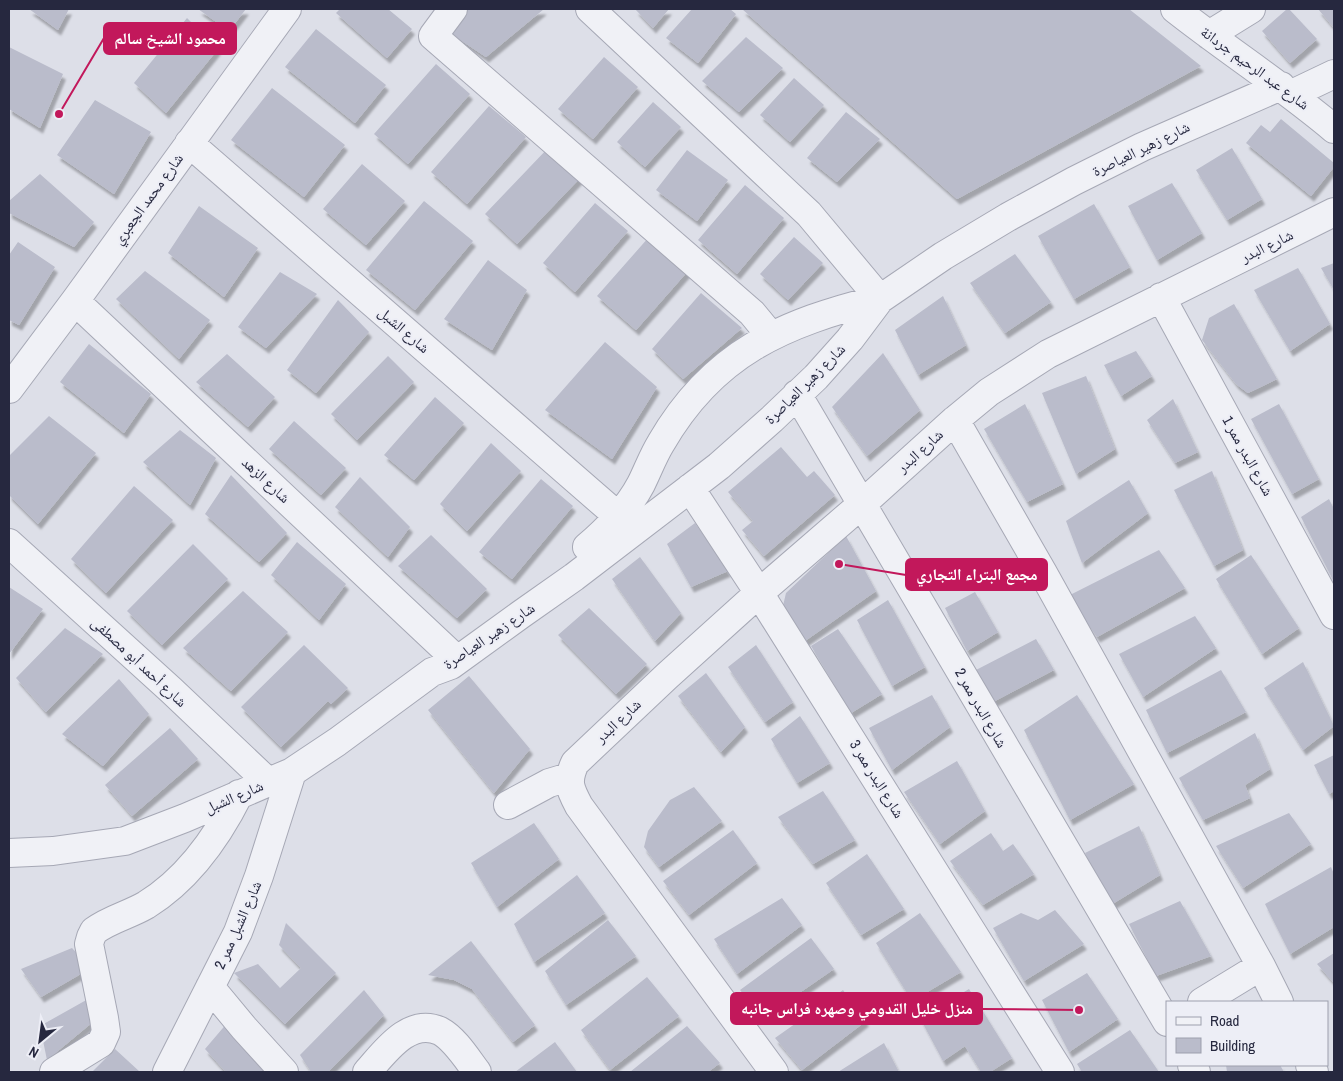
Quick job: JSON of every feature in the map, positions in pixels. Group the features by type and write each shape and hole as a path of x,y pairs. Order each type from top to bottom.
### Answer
{"street":[{"name":"شارع محمد الجعبري","path":"10,384 75,301 287,9"},
{"path":"453,9 433,36 752,313 771,336"},
{"path":"590,9 809,214 880,299"},
{"name":"شارع عبد الرحيم جردانة","path":"1175,9 1208,35 1286,90 1334,129"},
{"path":"1208,35 1251,9"},
{"name":"شارع زهير العياصرة","path":"432,672 569,570 690,488 745,443 797,394 833,358 880,299 943,256 1008,217 1142,147 1286,90 1334,74"},
{"name":"شارع الشبل","path":"188,143 619,517"},
{"name":"شارع البدر","path":"569,777 575,763 586,752 759,593 989,392 1048,354 1334,212"},
{"name":"شارع البدر ممر 1","path":"1161,297 1334,615"},
{"name":"شارع زهير العياصرة","path":"569,570 590,544 619,517 641,485 660,444 689,401 727,364 771,336 824,314 880,299"},
{"name":"شارع الزهد","path":"75,301 453,655"},
{"name":"شارع البدر ممر 2","path":"797,394 1166,1020"},
{"path":"955,420 1261,966 1278,1001"},
{"name":"شارع البدر ممر 3","path":"690,488 759,593 1060,1072"},
{"name":"شارع أحمد أبو مصطفى","path":"9,543 171,690 280,777"},
{"name":"شارع الشبل","path":"9,853 53,851 126,840 185,818 280,777 337,742 432,672"},
{"name":"شارع الشبل ممر 2","path":"167,1072 238,932 251,902 280,777"},
{"path":"508,805 549,783 569,777 571,791 579,806 774,1072"},
{"path":"54,1072 101,1043 106,1032 89,944 94,931 145,905 174,883 194,864 211,842 239,794"},
{"path":"1204,1001 1261,966"},
{"path":"210,986 244,1028 284,1072"},
{"path":"368,1072 388,1048 400,1038 414,1029 429,1028 441,1032 454,1043 477,1072"}],"building":[{"path":"29,9 69,9 58,30"},
{"path":"198,9 246,9 229,31"},
{"path":"340,9 388,9 412,29 387,58 336,13"},
{"path":"460,9 544,9 486,57 444,29"},
{"path":"635,9 669,9 653,28"},
{"path":"692,9 730,9 736,14 698,63 666,38"},
{"path":"742,9 1129,9 1201,66 957,199"},
{"path":"1287,9 1317,39 1290,63 1262,31"},
{"path":"1318,9 1334,9 1334,28"},
{"path":"187,18 218,49 166,113 134,83"},
{"path":"316,29 386,85 355,123 285,67"},
{"path":"746,37 783,68 739,112 702,81"},
{"path":"9,47 63,74 40,128 9,109"},
{"path":"604,57 638,87 593,139 558,109"},
{"path":"436,64 470,94 408,164 374,134"},
{"path":"794,78 824,105 790,142 760,115"},
{"path":"272,88 345,145 304,197 231,140"},
{"path":"95,100 151,132 114,194 57,155"},
{"path":"653,102 681,127 645,167 617,142"},
{"path":"489,106 526,137 467,204 431,172"},
{"path":"846,112 880,139 837,182 807,158"},
{"path":"1281,119 1334,163 1334,167 1311,196 1246,143 1261,125 1270,132"},
{"path":"549,147 581,177 517,244 485,214"},
{"path":"1232,148 1262,199 1227,220 1196,170"},
{"path":"687,150 728,180 697,221 656,190"},
{"path":"362,164 405,201 366,245 323,209"},
{"path":"40,174 94,222 74,247 9,213 9,201"},
{"path":"1172,183 1202,233 1157,260 1128,206"},
{"path":"745,185 784,218 737,274 698,240"},
{"path":"424,201 473,241 415,310 366,270"},
{"path":"595,203 628,231 575,292 543,263"},
{"path":"1094,204 1130,267 1074,299 1038,236"},
{"path":"199,206 258,248 224,297 168,253"},
{"path":"649,237 688,271 636,330 597,296"},
{"path":"794,237 823,263 788,300 760,274"},
{"path":"18,242 55,267 19,325 9,320 9,255"},
{"path":"1015,254 1051,302 1005,333 970,283"},
{"path":"488,260 527,290 492,350 444,319"},
{"path":"1334,263 1334,290 1321,268"},
{"path":"1298,268 1330,324 1290,351 1254,290"},
{"path":"145,271 210,320 179,359 116,299"},
{"path":"280,272 317,294 266,348 238,327"},
{"path":"701,293 742,328 683,379 652,349"},
{"path":"943,296 966,345 918,375 895,330"},
{"path":"338,300 369,332 316,393 287,370"},
{"path":"1234,304 1277,379 1248,393 1236,384 1202,340 1209,318"},
{"path":"605,342 657,387 612,459 545,410"},
{"path":"89,344 151,394 124,433 60,382"},
{"path":"1136,351 1152,376 1121,396 1104,365"},
{"path":"883,353 920,410 867,456 832,407"},
{"path":"227,354 275,397 248,427 196,382"},
{"path":"388,356 414,382 357,440 331,414"},
{"path":"1086,376 1115,449 1076,474 1042,393"},
{"path":"435,397 464,423 414,480 384,455"},
{"path":"1173,399 1198,452 1175,463 1147,420"},
{"path":"1025,404 1063,484 1027,502 984,429"},
{"path":"1279,404 1319,479 1292,494 1251,419"},
{"path":"49,416 96,453 38,524 9,495 9,456"},
{"path":"294,421 346,468 321,495 269,449"},
{"path":"180,430 216,458 190,505 143,462"},
{"path":"491,443 521,471 467,531 440,504"},
{"path":"781,447 807,477 814,471 835,495 764,556 742,530 753,521 728,492"},
{"path":"1212,471 1243,550 1214,566 1174,490"},
{"path":"231,475 287,533 259,562 205,514"},
{"path":"360,477 410,527 388,557 335,507"},
{"path":"541,479 573,506 512,579 479,552"},
{"path":"1129,480 1148,513 1082,563 1066,521"},
{"path":"134,486 173,520 106,593 71,559"},
{"path":"1329,499 1334,509 1334,582 1301,517"},
{"path":"695,523 728,571 691,587 667,544"},
{"path":"431,535 487,589 457,618 398,566"},
{"path":"846,536 876,591 805,641 782,610 786,593"},
{"path":"297,542 346,584 319,620 271,575"},
{"path":"193,544 228,579 162,645 127,611"},
{"path":"1159,550 1185,588 1097,637 1068,596"},
{"path":"1251,555 1299,628 1262,654 1216,579"},
{"path":"640,557 681,613 655,641 612,579"},
{"path":"9,587 43,609 9,654"},
{"path":"243,591 288,632 231,691 183,648"},
{"path":"975,592 998,632 967,651 945,608"},
{"path":"888,600 925,667 892,686 857,620"},
{"path":"589,608 647,664 616,694 558,635"},
{"path":"1195,616 1216,648 1143,697 1119,654"},
{"path":"65,628 103,654 46,712 16,678"},
{"path":"838,629 882,694 851,713 811,646"},
{"path":"1036,639 1054,670 993,702 976,670"},
{"path":"304,645 348,688 331,704 328,701 281,747 241,707"},
{"path":"756,645 793,702 765,722 728,667"},
{"path":"1303,662 1334,726 1303,750 1264,688"},
{"path":"1221,670 1246,712 1167,753 1146,710"},
{"path":"706,673 745,727 721,752 678,696"},
{"path":"469,676 530,749 494,793 428,710"},
{"path":"119,679 149,714 103,766 62,734"},
{"path":"932,695 950,727 892,770 869,728"},
{"path":"1077,695 1134,784 1070,820 1024,730"},
{"path":"800,716 830,763 797,783 771,739"},
{"path":"170,728 198,759 132,816 105,785"},
{"path":"1255,733 1270,769 1245,785 1250,798 1203,820 1179,778"},
{"path":"1334,755 1334,791 1329,794 1314,765"},
{"path":"957,761 985,811 940,844 904,792"},
{"path":"694,787 722,821 659,867 644,847 648,831 670,800"},
{"path":"823,791 855,840 813,864 778,817"},
{"path":"1289,813 1311,844 1243,888 1216,846"},
{"path":"534,823 559,859 497,907 471,863"},
{"path":"1139,826 1160,875 1109,906 1085,853"},
{"path":"733,830 757,863 689,915 663,881"},
{"path":"991,833 1003,851 1013,844 1034,874 983,905 950,861"},
{"path":"867,854 904,909 861,935 826,883"},
{"path":"1331,867 1334,874 1334,927 1290,954 1265,904"},
{"path":"577,875 605,913 534,962 514,924"},
{"path":"782,898 802,925 737,974 714,939"},
{"path":"1180,901 1211,956 1156,976 1129,924"},
{"path":"1055,910 1084,944 1024,981 993,928 1021,913 1038,920"},
{"path":"920,913 961,972 912,1001 876,943"},
{"path":"608,920 636,956 566,1005 545,971"},
{"path":"286,923 336,973 285,1024 234,973 258,964 280,988 301,968 279,945"},
{"path":"811,938 834,969 763,1018 740,990"},
{"path":"471,941 535,1025 513,1042 472,989 454,980 428,975"},
{"path":"72,948 91,968 41,997 21,969"},
{"path":"1334,953 1334,983 1317,964"},
{"path":"1087,973 1118,1019 1069,1052 1042,1000"},
{"path":"647,977 679,1016 610,1070 581,1030"},
{"path":"969,989 1012,1058 990,1072 981,1072 965,1046 943,1061 920,1018"},
{"path":"364,990 384,1015 328,1072 311,1072 300,1055"},
{"path":"843,990 866,1021 802,1070 775,1038"},
{"path":"97,994 100,1016 47,1060 40,1026"},
{"path":"228,1022 275,1072 226,1072 205,1049"},
{"path":"687,1026 720,1063 708,1072 630,1072"},
{"path":"1130,1030 1159,1072 1082,1072 1077,1064"},
{"path":"555,1042 577,1072 515,1072"},
{"path":"884,1043 899,1072 838,1072"},
{"path":"115,1049 140,1072 92,1072"},
{"path":"1226,1066 1281,1066 1284,1072 1227,1072"}],"place":[{"name":"محمود الشيخ سالم","path":"59,114"},
{"name":"مجمع البتراء التجاري","path":"839,564"},
{"name":"منزل خليل القدومي وصهره فراس جانبه","path":"1079,1010"}]}
